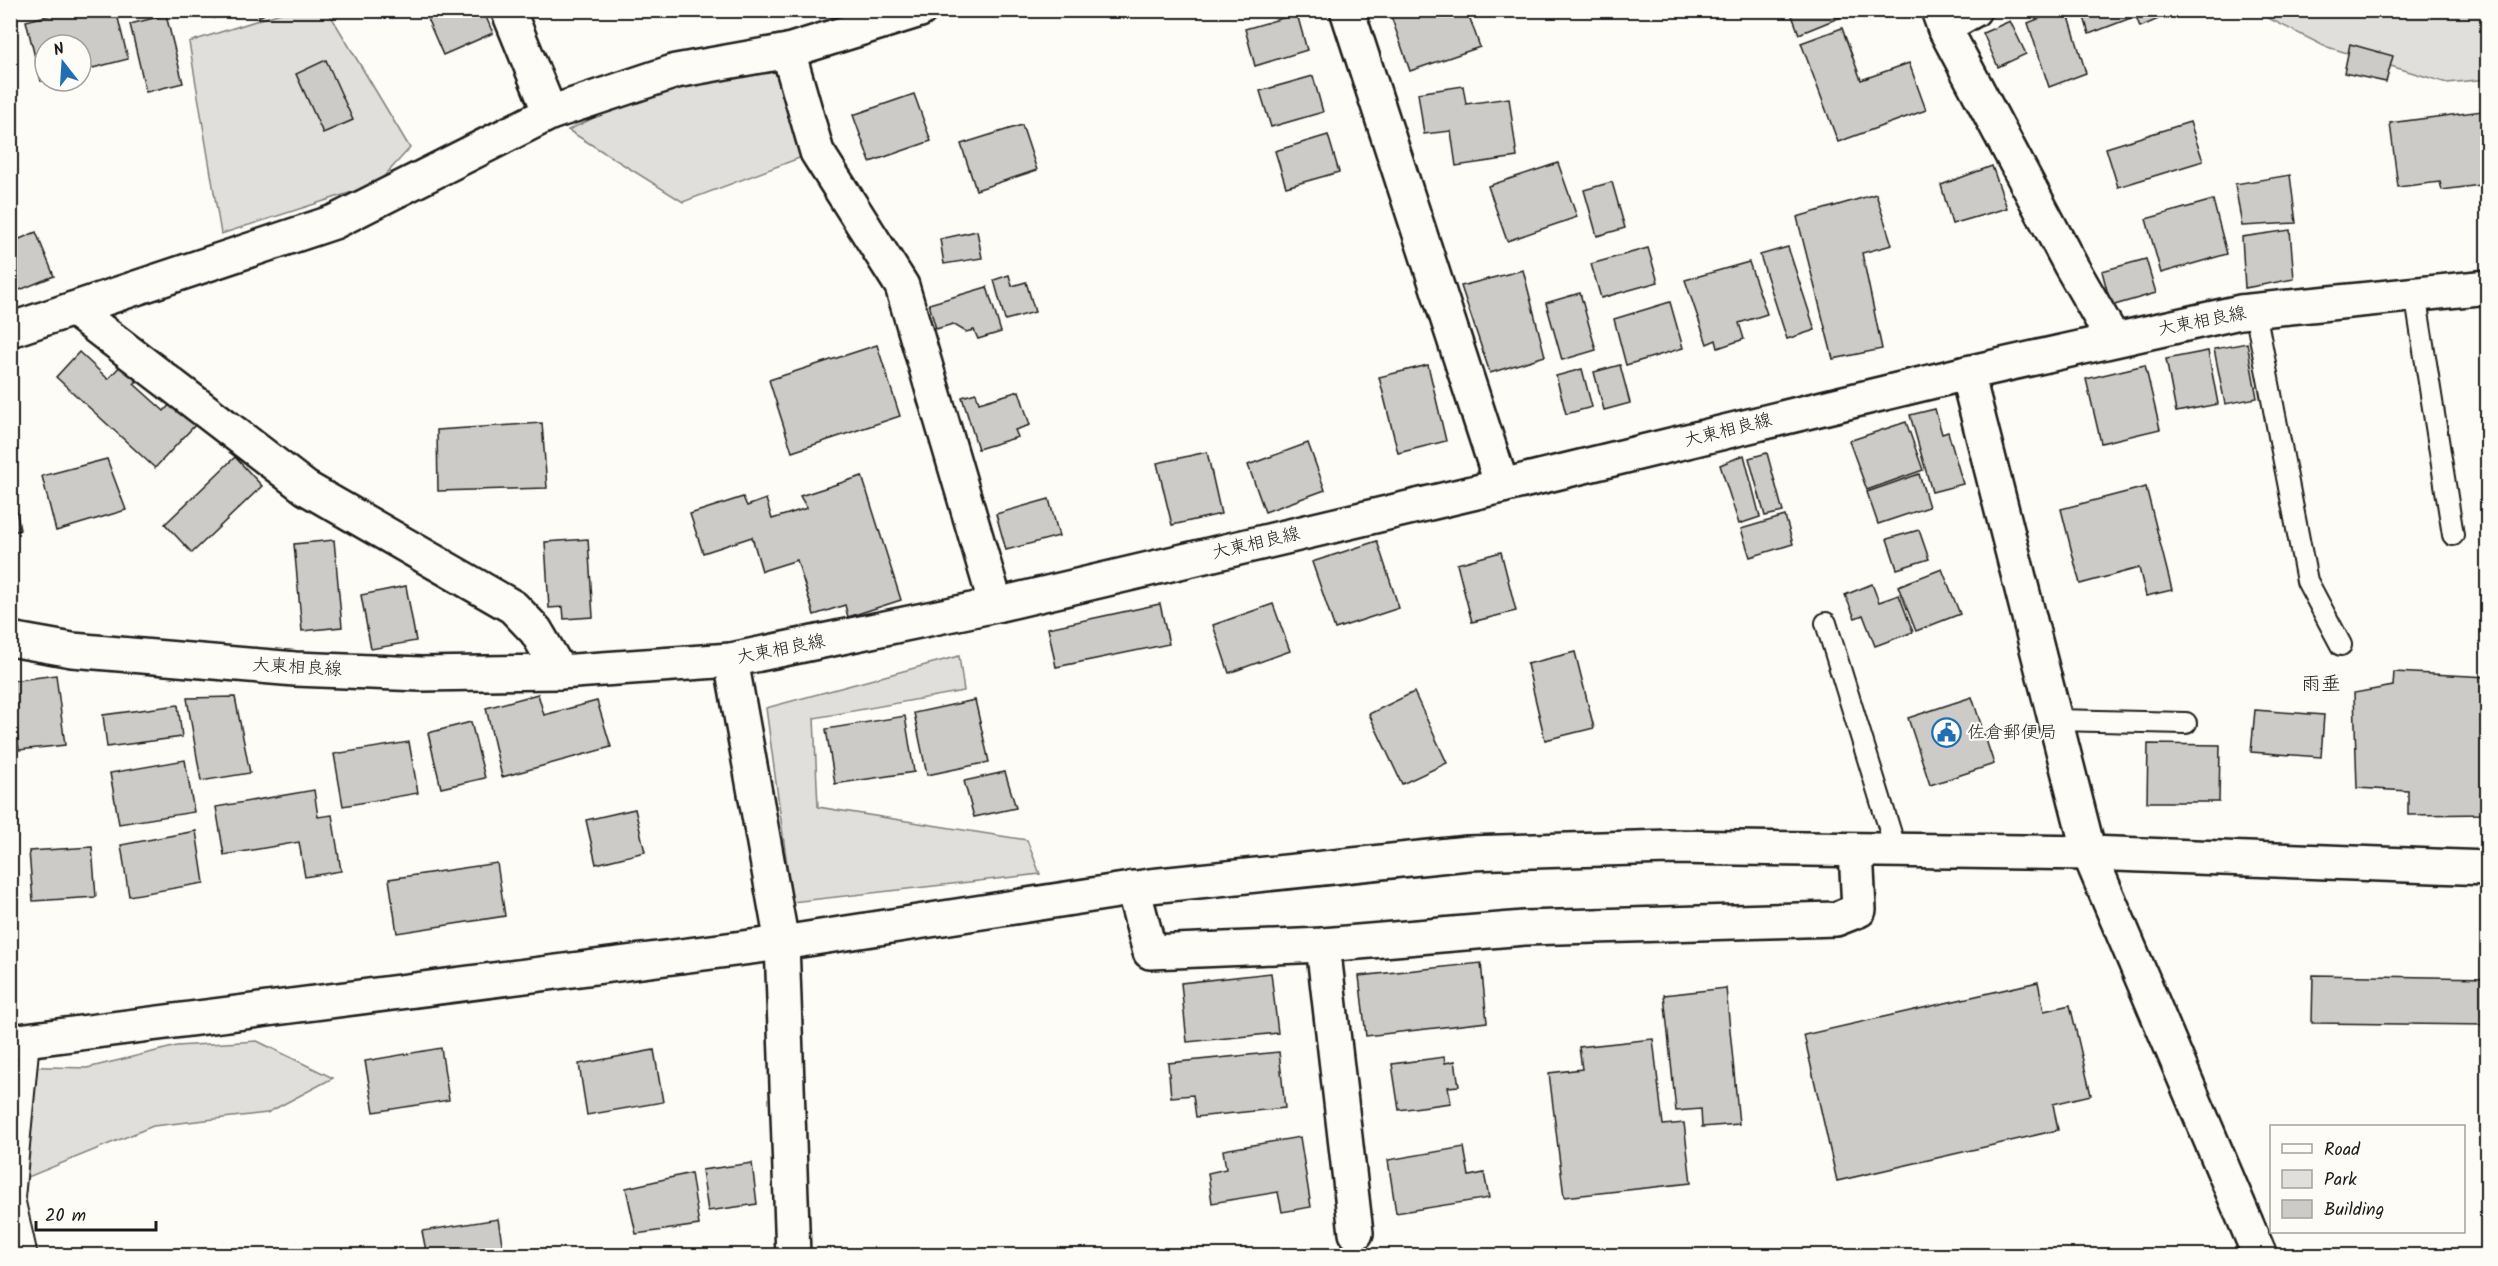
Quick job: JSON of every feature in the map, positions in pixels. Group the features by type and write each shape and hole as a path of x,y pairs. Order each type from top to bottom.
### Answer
{"street":[{"path":"508,10 550,113"},
{"path":"10,330 334,222 550,113 676,71 788,51 920,10"},
{"path":"1347,10 1502,486"},
{"path":"1974,10 1941,19 2071,266 2113,339"},
{"path":"788,51 817,152 902,286 996,605"},
{"name":"大東相良線","path":"10,639 72,650 295,669 421,674 560,672 731,660 996,605 2113,339 2255,311 2487,287"},
{"path":"73,309 306,488 513,607 536,630 560,672"},
{"path":"1967,373 2089,853 2260,1256"},
{"path":"731,660 782,943 793,1256"},
{"path":"20,1041 782,943 1133,888 1468,853 1669,847 1896,850 2089,853 2487,867"},
{"path":"1133,888 1150,952 1323,945 1524,928 1836,920 1859,910 1856,850"},
{"path":"1323,945 1356,1233"}],"lane":[{"path":"2415,293 2453,536"},
{"path":"2255,311 2307,581 2341,645"},
{"path":"1826,622 1896,850"},
{"path":"2055,720 2186,723"},
{"path":"20,1041 14,1198 27,1256"}],"green space":[{"path":"287,11 328,11 410,148 377,184 221,234 189,42"},
{"path":"2254,11 2487,11 2487,79 2447,83 2324,46"},
{"path":"784,69 802,157 683,202 568,130 660,87"},
{"path":"959,656 964,691 814,718 818,807 1027,840 1040,874 792,902 766,708"},
{"path":"257,1041 333,1078 267,1113 153,1126 11,1184 11,1066 87,1068 177,1046"}],"building":[{"path":"71,10 116,10 128,59 93,68 93,33 33,33 33,49 26,21"},
{"path":"210,10 230,10 214,18"},
{"path":"256,10 272,10 259,17"},
{"path":"444,10 483,10 493,33 443,55 427,18"},
{"path":"1102,10 1130,10 1105,18"},
{"path":"1406,10 1467,10 1480,47 1410,71 1391,16"},
{"path":"1790,10 1858,10 1799,34"},
{"path":"2060,10 2067,10 2086,73 2049,87 2028,23"},
{"path":"2082,10 2163,10 2165,16 2140,27 2136,16 2089,34"},
{"path":"1297,14 1307,50 1255,66 1245,29"},
{"path":"166,15 183,83 146,92 130,24"},
{"path":"2010,21 2026,54 1998,67 1983,33"},
{"path":"1842,28 1861,80 1909,63 1926,110 1838,142 1801,43"},
{"path":"2350,44 2393,56 2386,82 2344,73"},
{"path":"326,60 353,120 323,133 296,74"},
{"path":"1313,76 1323,112 1271,127 1260,91"},
{"path":"1463,86 1466,104 1509,98 1517,157 1456,166 1451,131 1424,134 1418,93"},
{"path":"914,94 931,141 870,162 853,115"},
{"path":"2482,111 2488,151 2488,184 2442,190 2440,182 2398,187 2390,123"},
{"path":"2190,122 2203,161 2118,187 2106,148"},
{"path":"1022,125 1037,170 976,190 961,144"},
{"path":"1328,135 1339,172 1286,187 1275,151"},
{"path":"1558,163 1577,217 1507,241 1488,186"},
{"path":"1992,166 2007,208 1952,224 1941,185"},
{"path":"2290,175 2296,223 2242,226 2235,184"},
{"path":"1612,182 1625,228 1597,236 1584,190"},
{"path":"1876,194 1892,245 1862,253 1882,349 1833,359 1797,217"},
{"path":"2213,200 2227,254 2161,273 2146,219"},
{"path":"2290,230 2294,279 2245,288 2242,237"},
{"path":"977,231 982,258 944,264 940,239"},
{"path":"36,232 54,276 10,294 10,243"},
{"path":"1788,247 1815,330 1787,339 1760,255"},
{"path":"1648,248 1658,282 1601,298 1591,264"},
{"path":"2146,259 2156,293 2111,306 2102,271"},
{"path":"1749,262 1767,314 1739,323 1744,339 1718,348 1716,340 1707,344 1685,280"},
{"path":"1523,270 1545,356 1490,373 1461,286"},
{"path":"1009,275 1012,286 1026,282 1035,312 1005,320 994,280"},
{"path":"987,287 1001,332 978,339 974,330 966,332 953,324 936,329 929,304"},
{"path":"1580,293 1596,350 1562,360 1546,303"},
{"path":"1670,302 1683,348 1626,365 1614,319"},
{"path":"2247,343 2257,398 2225,404 2214,349"},
{"path":"877,345 900,416 792,452 769,380"},
{"path":"2208,351 2218,404 2176,412 2166,359"},
{"path":"79,352 108,379 125,361 142,376 134,384 164,411 172,402 196,424 155,468 56,377"},
{"path":"1428,365 1446,441 1398,453 1379,377"},
{"path":"1620,365 1630,403 1604,410 1594,372"},
{"path":"2145,365 2160,429 2101,443 2086,379"},
{"path":"1582,369 1592,407 1566,414 1556,376"},
{"path":"1019,391 1030,425 1015,430 1018,437 978,449 962,397 976,393 979,403"},
{"path":"1935,409 1942,434 1948,432 1963,484 1932,492 1910,415"},
{"path":"1906,422 1923,470 1867,490 1849,441"},
{"path":"542,423 547,488 438,491 437,430"},
{"path":"1308,443 1325,490 1265,512 1248,465"},
{"path":"1207,452 1221,514 1172,525 1157,463"},
{"path":"1767,453 1783,512 1765,516 1749,458"},
{"path":"1744,455 1760,517 1739,524 1720,465"},
{"path":"235,457 262,486 192,553 165,524"},
{"path":"107,459 126,510 56,531 42,476"},
{"path":"1919,474 1929,507 1878,524 1867,492"},
{"path":"862,476 901,600 848,617 845,605 814,615 797,560 762,571 752,537 703,553 690,514 743,497 747,506 766,499 772,519 807,508 800,496"},
{"path":"2146,487 2172,590 2146,596 2139,568 2080,584 2061,509"},
{"path":"14,498 20,530 10,533 10,499"},
{"path":"1049,499 1059,536 1006,550 996,514"},
{"path":"1785,516 1793,544 1750,557 1741,529"},
{"path":"1919,530 1929,559 1897,569 1887,539"},
{"path":"588,539 593,617 564,619 563,607 549,608 545,542"},
{"path":"334,540 342,627 302,631 294,544"},
{"path":"1377,541 1399,608 1335,629 1312,562"},
{"path":"1501,552 1516,611 1472,622 1457,564"},
{"path":"1942,569 1960,614 1916,631 1898,586"},
{"path":"1872,584 1879,602 1899,595 1913,632 1875,646 1863,615 1855,618 1845,595"},
{"path":"406,586 416,641 371,649 361,595"},
{"path":"1160,604 1169,644 1056,667 1048,628"},
{"path":"1273,604 1290,651 1229,673 1213,625"},
{"path":"1575,652 1594,728 1545,740 1527,664"},
{"path":"2394,672 2488,677 2488,814 2408,815 2408,791 2357,788 2354,693 2393,686"},
{"path":"56,675 65,745 19,750 11,681"},
{"path":"1414,692 1447,763 1402,784 1369,714"},
{"path":"538,694 544,715 597,701 611,747 502,777 486,708"},
{"path":"235,697 250,773 201,781 187,698"},
{"path":"1972,697 1994,764 1930,785 1908,718"},
{"path":"975,700 989,762 927,775 914,713"},
{"path":"178,705 182,737 107,747 103,715"},
{"path":"2255,710 2324,715 2321,757 2251,752"},
{"path":"905,716 914,772 835,784 826,729"},
{"path":"471,722 485,778 441,788 428,733"},
{"path":"409,742 418,793 343,806 334,754"},
{"path":"2148,744 2220,745 2219,802 2147,802"},
{"path":"185,760 194,812 119,824 110,773"},
{"path":"1005,772 1016,808 974,817 964,781"},
{"path":"314,790 318,817 332,815 341,871 305,877 299,842 224,855 216,807"},
{"path":"635,809 645,852 596,864 586,820"},
{"path":"196,831 204,883 129,896 121,845"},
{"path":"92,847 96,897 33,901 29,851"},
{"path":"497,863 505,916 397,933 389,879"},
{"path":"1481,963 1487,1022 1366,1036 1359,976"},
{"path":"1271,973 1278,1033 1187,1042 1181,983"},
{"path":"2313,975 2488,978 2488,1025 2312,1023"},
{"path":"2038,982 2044,1011 2070,1005 2091,1095 2053,1104 2058,1130 1837,1181 1804,1035"},
{"path":"1726,988 1739,1124 1702,1127 1701,1109 1676,1111 1664,995"},
{"path":"1653,1039 1663,1125 1684,1123 1691,1183 1564,1197 1549,1073 1582,1069 1579,1047"},
{"path":"441,1048 449,1100 374,1112 365,1061"},
{"path":"654,1050 663,1102 587,1115 579,1064"},
{"path":"1279,1052 1285,1108 1196,1117 1193,1095 1171,1097 1168,1063"},
{"path":"1444,1057 1445,1063 1455,1061 1459,1086 1448,1087 1451,1103 1399,1110 1392,1064"},
{"path":"1300,1137 1311,1207 1282,1212 1278,1192 1212,1203 1208,1173 1226,1169 1223,1150"},
{"path":"1464,1147 1469,1176 1484,1173 1489,1198 1396,1213 1388,1160"},
{"path":"752,1163 757,1204 708,1211 702,1170"},
{"path":"691,1173 699,1225 636,1234 626,1188"},
{"path":"498,1219 504,1256 427,1256 422,1231"}],"place":[{"name":"佐倉郵便局","path":"1946,733"}],"district":[{"name":"雨垂","path":"2321,685"}]}
